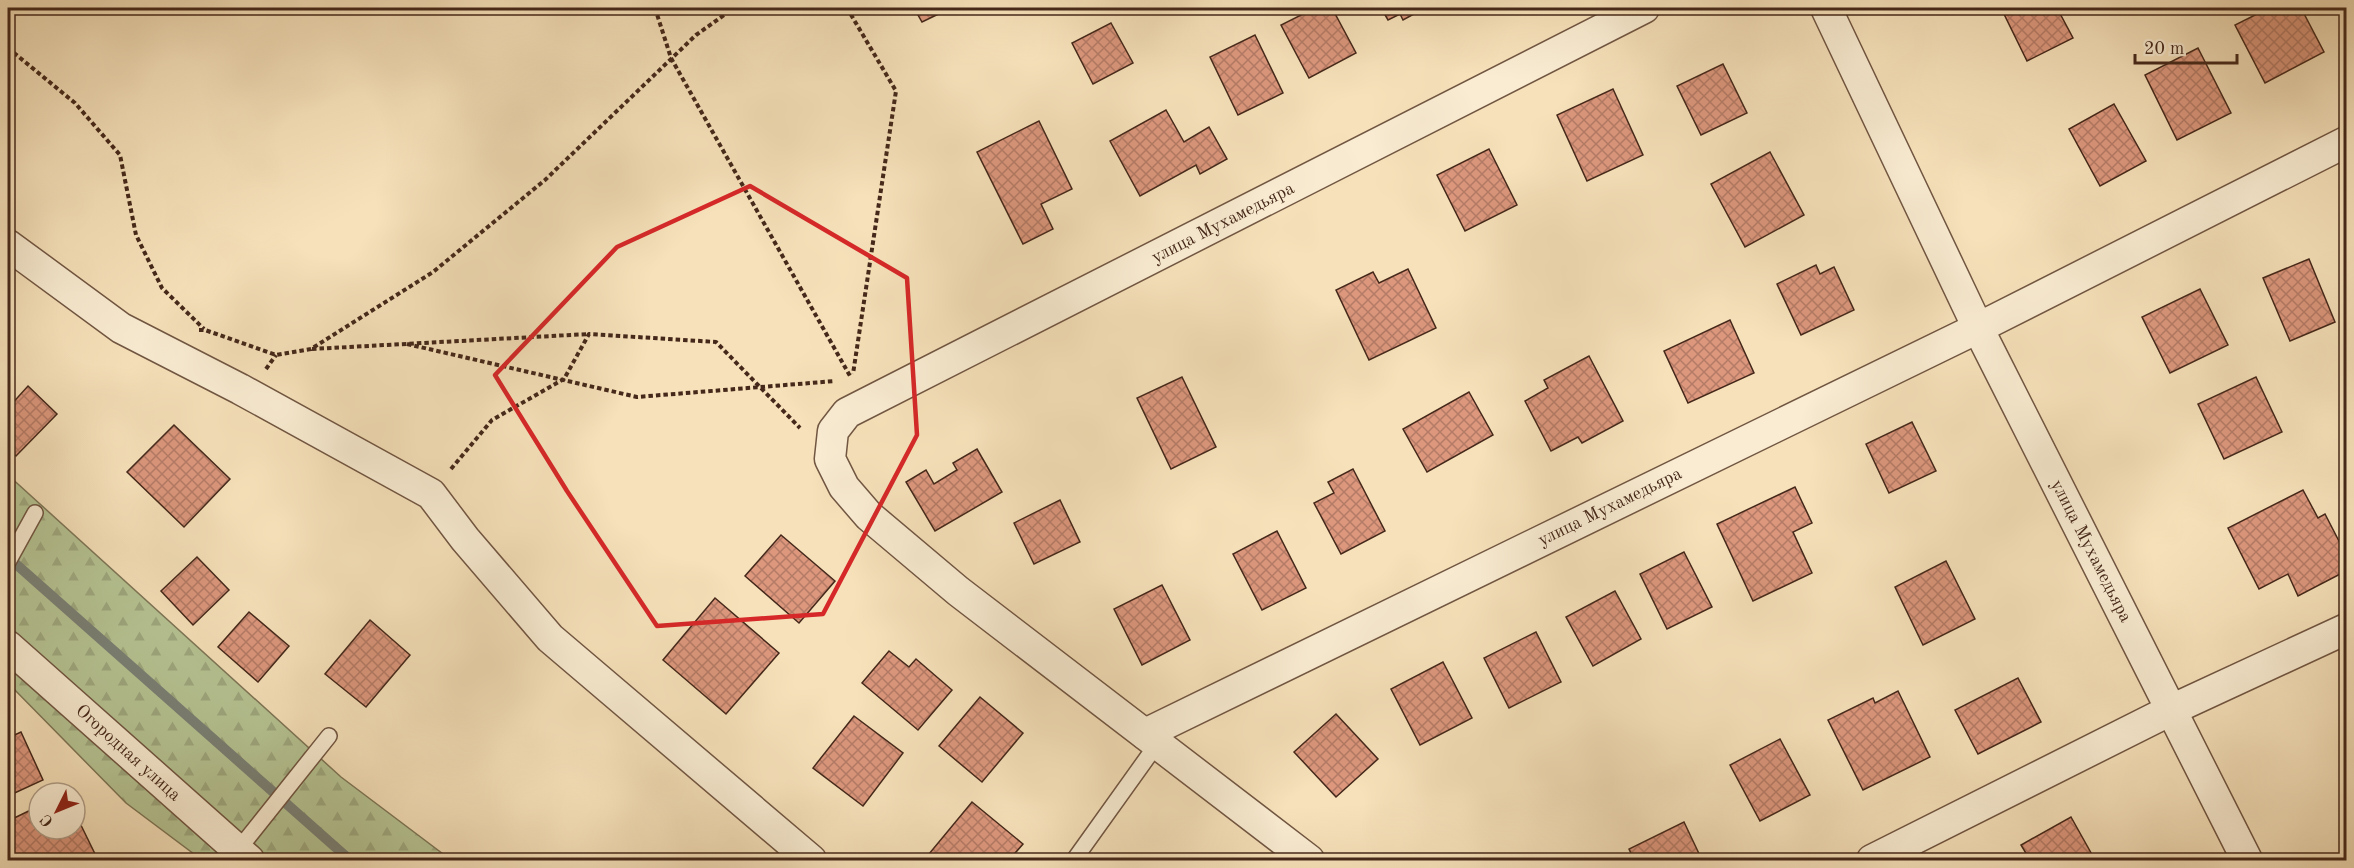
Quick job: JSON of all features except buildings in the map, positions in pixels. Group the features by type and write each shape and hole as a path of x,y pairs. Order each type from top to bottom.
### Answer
{"street":[{"name":"улица Мухамедьяра","path":"830,459 833,431 847,413 1644,8"},
{"name":"улица Мухамедьяра","path":"1826,8 1978,328 2247,861"},
{"name":"улица Мухамедьяра","path":"1151,739 1978,328 2346,142"},
{"path":"8,245 121,328 240,389 431,494 465,539 550,638 811,861"},
{"path":"830,459 844,487 869,516 958,591 1309,861"},
{"path":"1872,861 2171,710 2346,629"},
{"name":"Огородная улица","path":"8,646 244,856"}],"lane":[{"path":"8,562 36,513"},
{"path":"244,856 329,736"},
{"path":"1074,861 1151,739"}],"path":[{"path":"655,8 671,58 852,380"},
{"path":"311,349 433,272 545,180 696,35 734,8"},
{"path":"847,8 896,91 852,380"},
{"path":"8,48 75,103 120,155 136,235 162,288 205,330"},
{"path":"193,330 205,330 276,355 311,349 589,334 716,342 830,459"},
{"path":"431,494 492,420 564,379 589,334"},
{"path":"407,344 637,397 852,380"}],"highlighted area":[{"path":"750,186 907,278 917,435 823,614 657,626 567,491 495,375 617,247"}],"green space":[{"path":"8,475 341,777 451,860 202,860 126,803 8,683"}],"waterway":[{"path":"8,557 350,860"}]}
